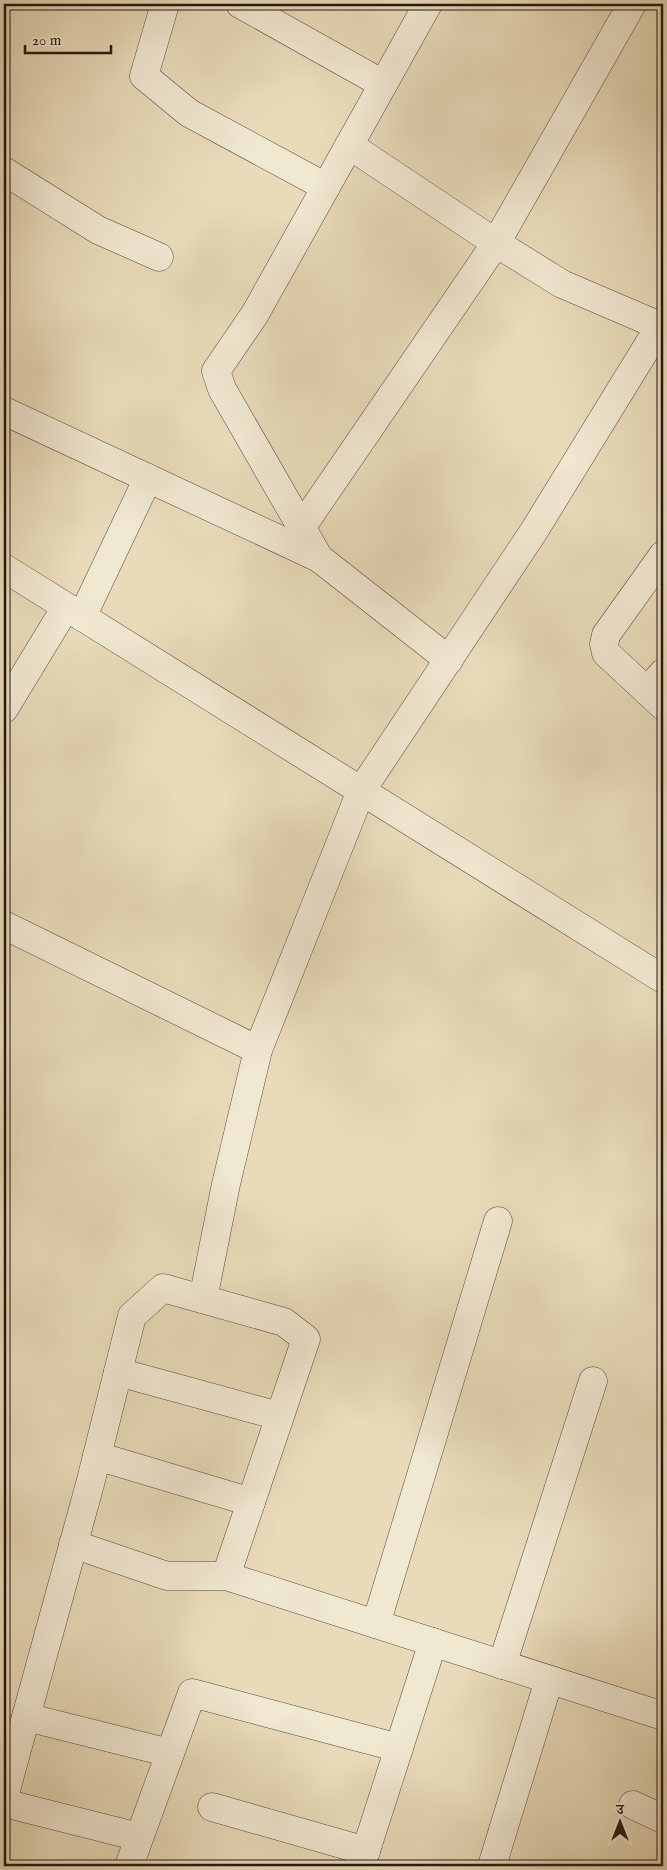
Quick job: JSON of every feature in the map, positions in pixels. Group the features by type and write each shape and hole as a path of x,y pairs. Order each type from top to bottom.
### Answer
{"street":[{"path":"165,4 144,76 189,113 326,187"},
{"path":"240,4 383,84"},
{"path":"318,558 222,389 216,371 256,314 428,4"},
{"path":"301,528 496,243 632,4"},
{"path":"203,1299 226,1184 258,1050 361,791 534,531 662,326 562,284 496,243 350,145"},
{"path":"4,171 98,230 159,257"},
{"path":"4,411 318,558 449,660"},
{"path":"4,709 74,612 148,478"},
{"path":"658,690 606,653 604,644 606,635 663,555"},
{"path":"4,568 663,979"},
{"path":"4,924 258,1050"},
{"path":"376,1624 498,1221"},
{"path":"4,1797 74,1544 132,1316 163,1288 284,1322 306,1339 226,1576"},
{"path":"118,1372 280,1416"},
{"path":"502,1665 593,1381"},
{"path":"97,1456 251,1502"},
{"path":"74,1544 167,1576 226,1576 663,1716"},
{"path":"212,1807 364,1859 433,1642"},
{"path":"492,1866 549,1680"},
{"path":"129,1866 192,1693 399,1748"},
{"path":"26,1717 170,1753"},
{"path":"4,1803 139,1838"},
{"path":"633,1805 663,1819"}]}
